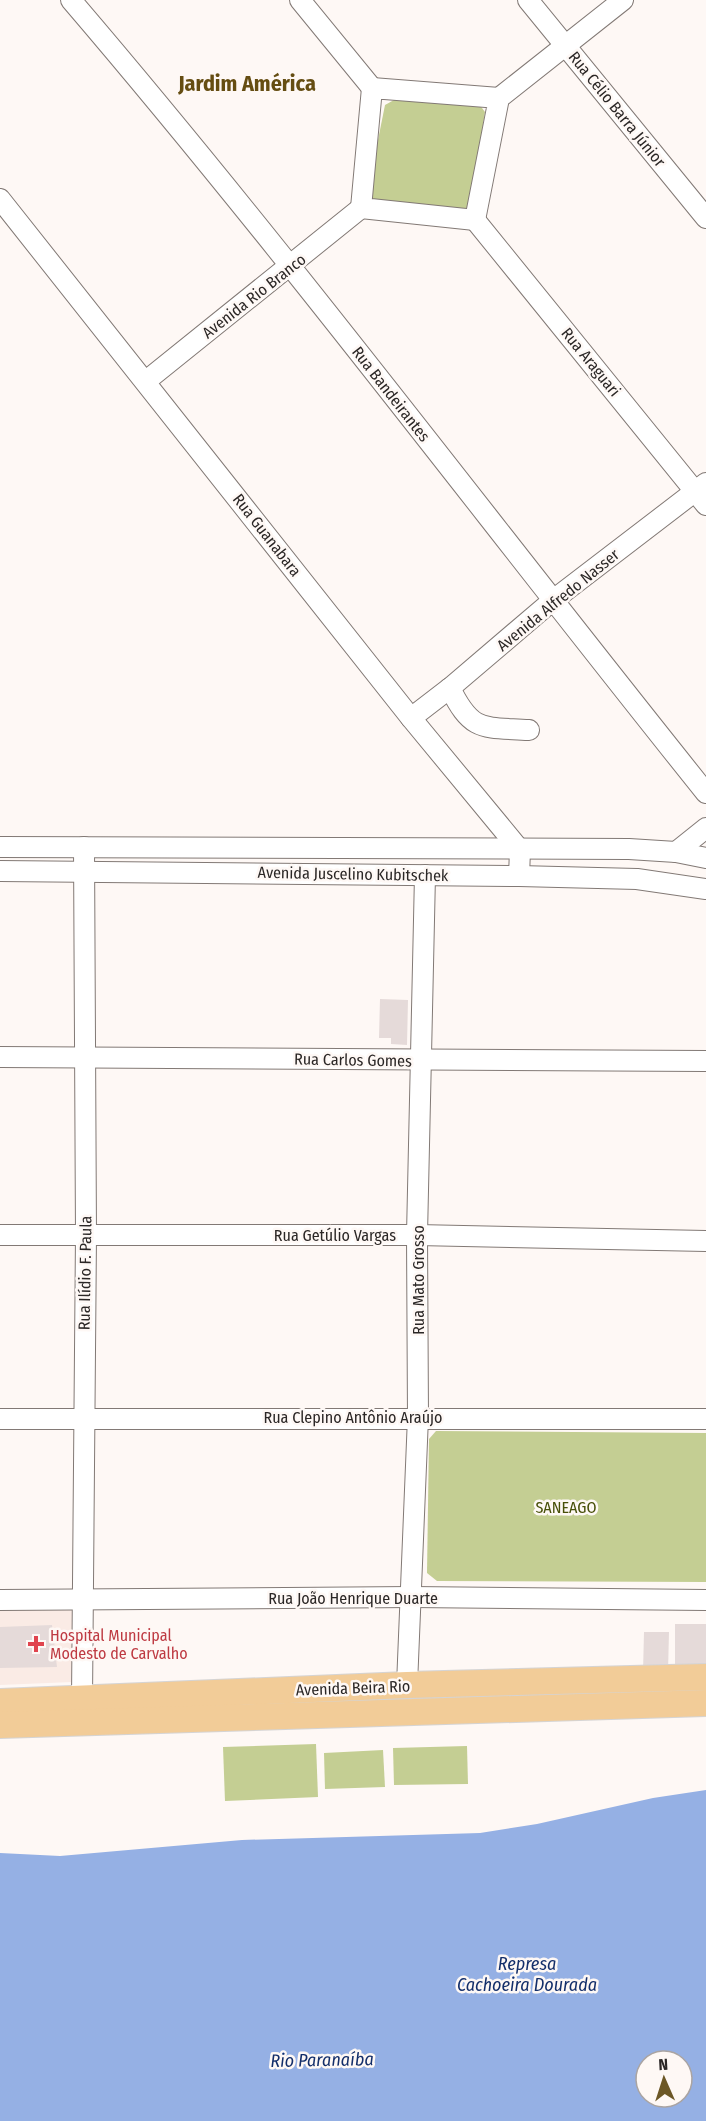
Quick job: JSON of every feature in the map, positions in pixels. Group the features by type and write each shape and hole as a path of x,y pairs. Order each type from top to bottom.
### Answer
{"main road":[{"name":"Avenida Beira Rio","path":"0,1702 407,1685 706,1677"},
{"name":"Avenida Beira Rio","path":"0,1725 706,1704"}],"street":[{"name":"Rua Bandeirantes","path":"71,0 160,104 292,267 552,601 706,792"},
{"path":"300,0 372,88 361,208 476,220 499,98 623,0"},
{"name":"Rua Célio Barra Júnior","path":"528,0 706,218"},
{"path":"372,88 499,98"},
{"name":"Rua Guanabara","path":"0,200 411,717 520,850"},
{"name":"Avenida Rio Branco","path":"146,381 292,267 361,208"},
{"name":"Rua Araguari","path":"476,220 702,493"},
{"name":"Avenida Alfredo Nasser","path":"411,717 450,688 552,601 702,493"},
{"path":"450,688 464,714 481,726 529,730"},
{"path":"676,852 706,828"},
{"name":"Avenida Juscelino Kubitschek","path":"0,847 629,849 676,852 706,858"},
{"name":"Rua Ilídio F. Paula","path":"82,1699 80,1601 86,1235 84,847"},
{"path":"340,874 341,849"},
{"path":"519,876 520,850"},
{"name":"Avenida Juscelino Kubitschek","path":"0,871 637,879 706,889"},
{"name":"Rua Mato Grosso","path":"407,1685 418,1417 417,1235 425,875"},
{"name":"Rua Carlos Gomes","path":"0,1057 706,1061"},
{"name":"Rua Getúlio Vargas","path":"0,1235 417,1235 706,1240"},
{"name":"Rua Clepino Antônio Araújo","path":"0,1419 418,1417 706,1419"},
{"name":"Rua João Henrique Duarte","path":"0,1600 412,1597 706,1600"}],"shaded area":[{"name":"Hospital Municipal Modesto de Carvalho","path":"73,1605 72,1682 0,1685 0,1606"}],"green space":[{"path":"394,100 479,104 485,112 471,203 465,210 373,203 367,195 385,105"},
{"name":"SANEAGO","path":"436,1431 706,1433 706,1582 437,1581 427,1573 429,1439"},
{"path":"316,1744 318,1797 225,1801 223,1747"},
{"path":"467,1746 468,1784 394,1785 393,1748"},
{"path":"383,1750 385,1787 325,1789 324,1753"}],"water":[{"name":"Represa Cachoeira Dourada","path":"706,1790 706,2121 0,2121 0,1853 60,1856 242,1840 480,1833 537,1824 653,1798"}],"building":[{"path":"380,999 408,1000 407,1045 391,1044 391,1038 379,1038"},
{"path":"675,1624 706,1624 706,1664 675,1664"},
{"path":"52,1625 57,1667 0,1668 0,1627"},
{"path":"644,1632 669,1632 668,1672 643,1672"}],"place":[{"name":"Hospital Municipal Modesto de Carvalho","path":"36,1644"}],"district":[{"name":"Jardim América","path":"247,83"}],"water label":[{"name":"Rio Paranaíba","path":"322,2060"}]}
